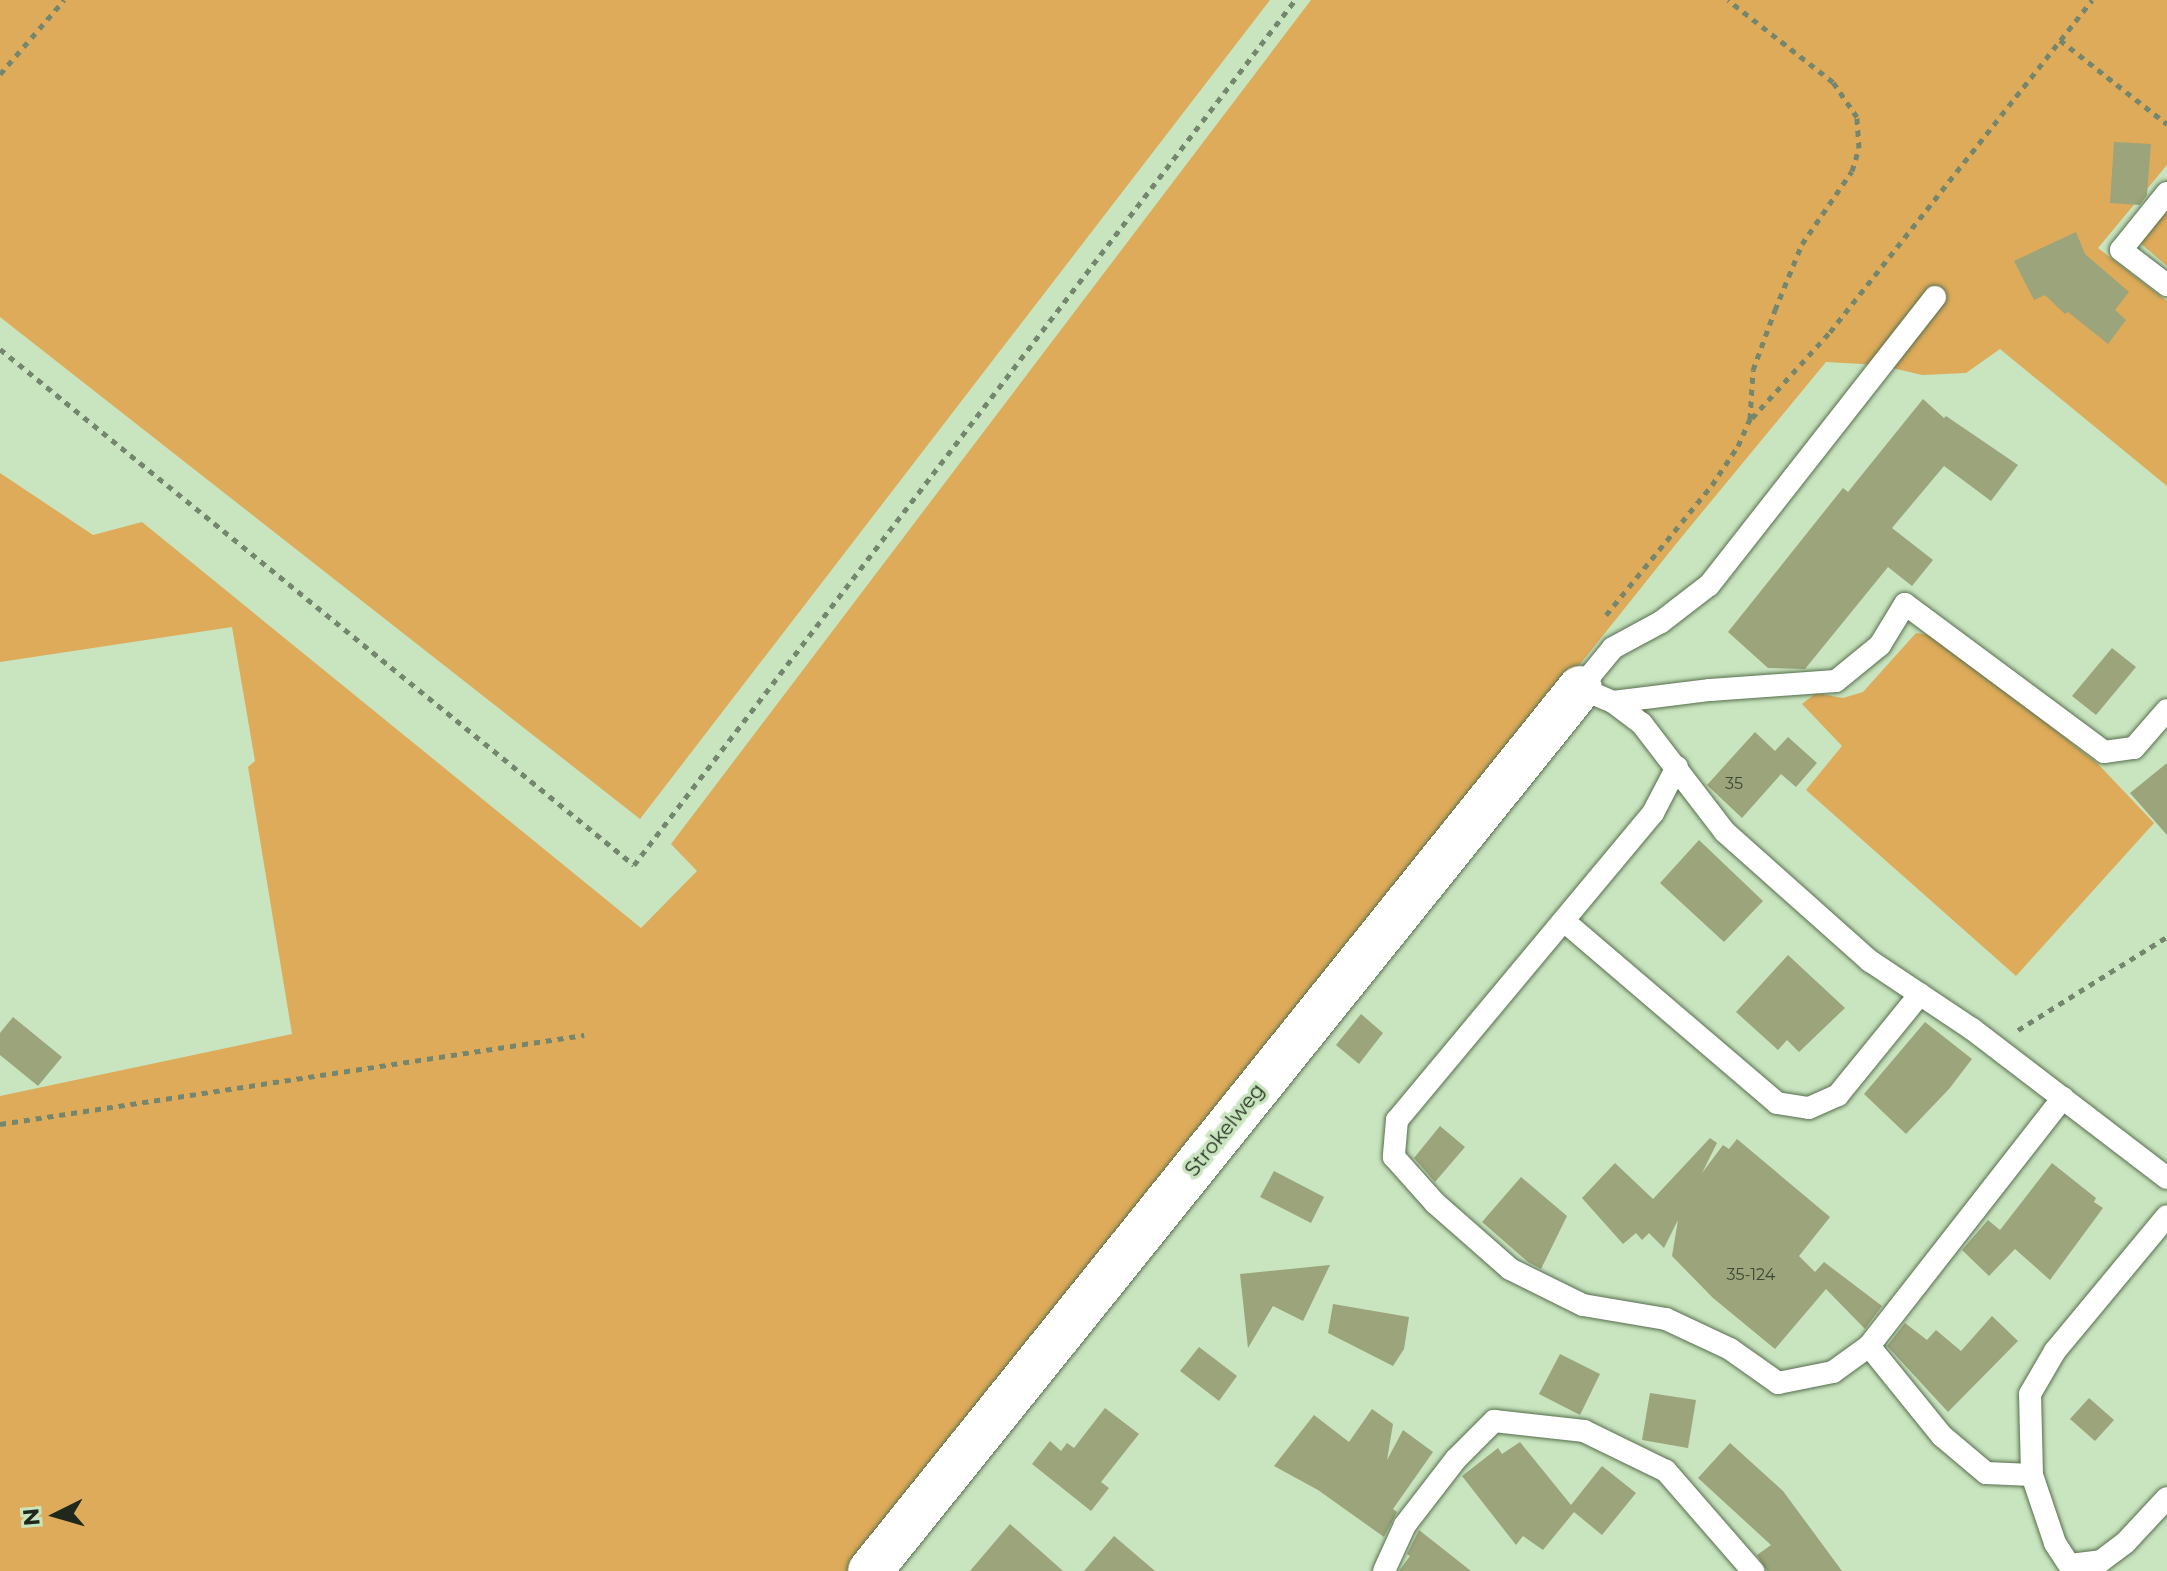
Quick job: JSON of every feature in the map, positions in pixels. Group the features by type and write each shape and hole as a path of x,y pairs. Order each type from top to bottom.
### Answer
{"street":[{"name":"Strokelweg","path":"870,1571 1596,695"}],"lane":[{"path":"2167,193 2121,250 2167,285"},
{"path":"1596,695 1613,648 1661,622 1709,585 1935,297"},
{"path":"1596,695 1836,681 1880,645 1905,604 2104,752 2134,748 2167,710"},
{"path":"1596,695 1642,724 1725,832 1870,961 2164,1169"},
{"path":"1677,767 1653,813 1397,1120 1394,1157 1435,1203 1510,1269 1583,1305 1666,1319 1730,1349 1778,1383 1833,1372 1869,1346 2063,1098"},
{"path":"1564,921 1777,1103 1809,1108 1838,1095 1920,994"},
{"path":"2167,1216 2055,1351 2030,1394 2032,1475 2055,1543 2072,1568 2101,1561 2126,1542 2167,1498"},
{"path":"1869,1346 1942,1436 1986,1473 2032,1475"},
{"path":"1384,1571 1405,1525 1456,1459 1494,1421 1584,1431 1666,1471 1753,1571"}],"path":[{"path":"0,74 64,0"},
{"path":"0,349 634,865 1295,0"},
{"path":"1728,0 1833,82 1857,117 1859,148 1852,171 1802,244 1775,310 1753,370 1750,419"},
{"path":"1602,621 1712,485 1738,446 1750,419 1830,332 2092,0"},
{"path":"2060,40 2167,124"},
{"path":"1994,1046 2167,937"},
{"path":"0,1124 584,1035"}],"shaded area":[{"path":"0,0 1270,0 640,819 0,317"},
{"path":"1311,0 2167,0 2167,165 2098,248 2167,301 2167,486 2000,349 1966,373 1922,375 1880,365 1826,362 1680,539 857,1571 0,1571 0,1096 292,1034 248,767 255,761 232,627 0,662 0,473 93,535 142,522 641,928 697,871 671,844"},
{"path":"2167,210 2167,266 2139,242"},
{"path":"1916,633 1937,636 2098,764 2154,823 2016,976 1806,790 1842,746 1802,704 1816,693 1843,698 1863,692"}],"building":[{"path":"2114,142 2151,144 2147,195 2140,205 2110,203"},
{"path":"2076,232 2085,254 2129,292 2115,310 2126,320 2108,344 2068,312 2065,314 2045,295 2034,300 2014,261"},
{"path":"1923,399 1944,418 1946,416 2018,465 1991,501 1944,466 1892,528 1933,560 1912,586 1888,567 1805,669 1768,668 1728,632 1843,488 1848,492"},
{"path":"2112,648 2136,667 2096,715 2072,696"},
{"path":"1755,732 1775,751 1788,737 1817,763 1796,787 1781,774 1742,818 1707,785"},
{"path":"2167,763 2167,835 2130,793"},
{"path":"1699,840 1763,901 1724,942 1660,883"},
{"path":"1788,955 1845,1008 1799,1052 1787,1040 1778,1050 1736,1012"},
{"path":"1361,1014 1383,1033 1359,1064 1336,1045"},
{"path":"13,1017 62,1057 38,1086 0,1055 0,1033"},
{"path":"1925,1022 1972,1059 1949,1089 1906,1134 1864,1094"},
{"path":"1440,1126 1465,1147 1435,1182 1414,1158"},
{"path":"1710,1138 1717,1143 1702,1173 1723,1145 1729,1149 1737,1139 1830,1217 1799,1256 1815,1272 1824,1262 1882,1306 1865,1329 1826,1289 1775,1349 1713,1298 1672,1256 1678,1220 1664,1248 1649,1233 1642,1240 1636,1233 1623,1244 1582,1198 1615,1163 1653,1199"},
{"path":"2052,1163 2096,1198 2094,1202 2103,1208 2050,1280 2015,1249 1989,1276 1962,1250 1988,1220 2000,1230"},
{"path":"1274,1171 1324,1197 1311,1223 1260,1197"},
{"path":"1521,1177 1567,1216 1541,1269 1528,1262 1482,1222"},
{"path":"1330,1265 1303,1321 1273,1306 1248,1348 1240,1274"},
{"path":"1333,1304 1409,1317 1404,1349 1393,1366 1328,1333"},
{"path":"1992,1316 2018,1341 1948,1412 1887,1346 1905,1323 1927,1340 1936,1330 1961,1351"},
{"path":"1199,1347 1237,1376 1219,1401 1180,1371"},
{"path":"1560,1354 1600,1374 1580,1415 1539,1394"},
{"path":"1650,1393 1696,1400 1688,1448 1642,1440"},
{"path":"2089,1398 2114,1420 2095,1441 2070,1419"},
{"path":"1105,1408 1139,1434 1101,1482 1109,1488 1091,1511 1032,1464 1050,1441 1061,1451 1067,1443 1074,1448"},
{"path":"1372,1409 1393,1424 1387,1460 1403,1430 1433,1452 1393,1509 1397,1512 1384,1537 1318,1490 1274,1466 1314,1415 1349,1442"},
{"path":"1520,1442 1571,1505 1602,1466 1636,1493 1602,1535 1574,1512 1543,1550 1523,1536 1516,1545 1462,1476 1498,1448 1502,1454"},
{"path":"1730,1443 1783,1491 1842,1571 1767,1571 1757,1555 1771,1545 1698,1478"},
{"path":"1010,1524 1063,1571 970,1571"},
{"path":"1419,1530 1471,1571 1399,1571 1410,1556 1407,1554"},
{"path":"1114,1536 1155,1571 1084,1571"}]}
